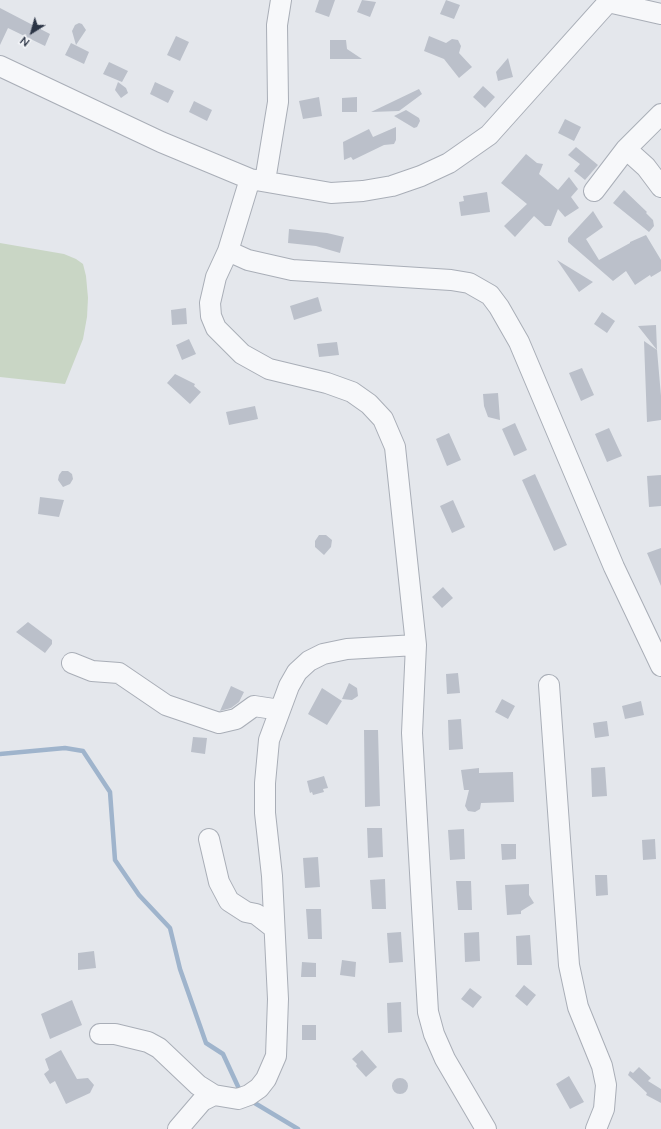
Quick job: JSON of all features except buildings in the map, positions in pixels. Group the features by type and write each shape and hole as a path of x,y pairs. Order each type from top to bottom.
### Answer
{"street":[{"path":"281,0 277,25 278,102 257,180 216,277 210,303 211,316 216,328 242,354 269,369 326,383 352,392 369,404 383,419 390,431 395,447 398,468 402,525 416,645 412,733 428,1012 434,1034 445,1059 486,1129"},
{"path":"0,66 161,142 257,180 330,193 363,191 392,186 449,163 489,135 609,1 661,14"},
{"path":"594,191 626,149 661,114"},
{"path":"626,149 646,167 661,187"},
{"path":"228,251 248,260 292,270 451,280 469,283 490,295 499,306 519,342 614,567 661,666"},
{"path":"100,1034 115,1034 148,1042 159,1048 193,1080 214,1095 238,1099 249,1095 259,1088 266,1079 276,1056 278,999 264,783 269,740 289,686 297,672 309,661 323,654 347,650 416,645"},
{"path":"72,663 92,671 115,671 124,675 166,705 219,723 236,719 254,706 280,710"},
{"path":"550,684 569,966 578,1007 602,1066 606,1085 604,1109 596,1129"},
{"path":"209,839 219,882 229,901 246,912 256,914 274,928"},
{"path":"178,1129 202,1101 214,1095"}],"green space":[{"path":"0,243 64,254 83,264 86,276 88,298 87,317 83,339 65,384 0,377"}],"waterway":[{"path":"0,754 65,748 83,751 110,792 115,860 139,895 170,928 180,969 206,1043 223,1054 241,1093"},
{"path":"253,1102 298,1129"}]}
